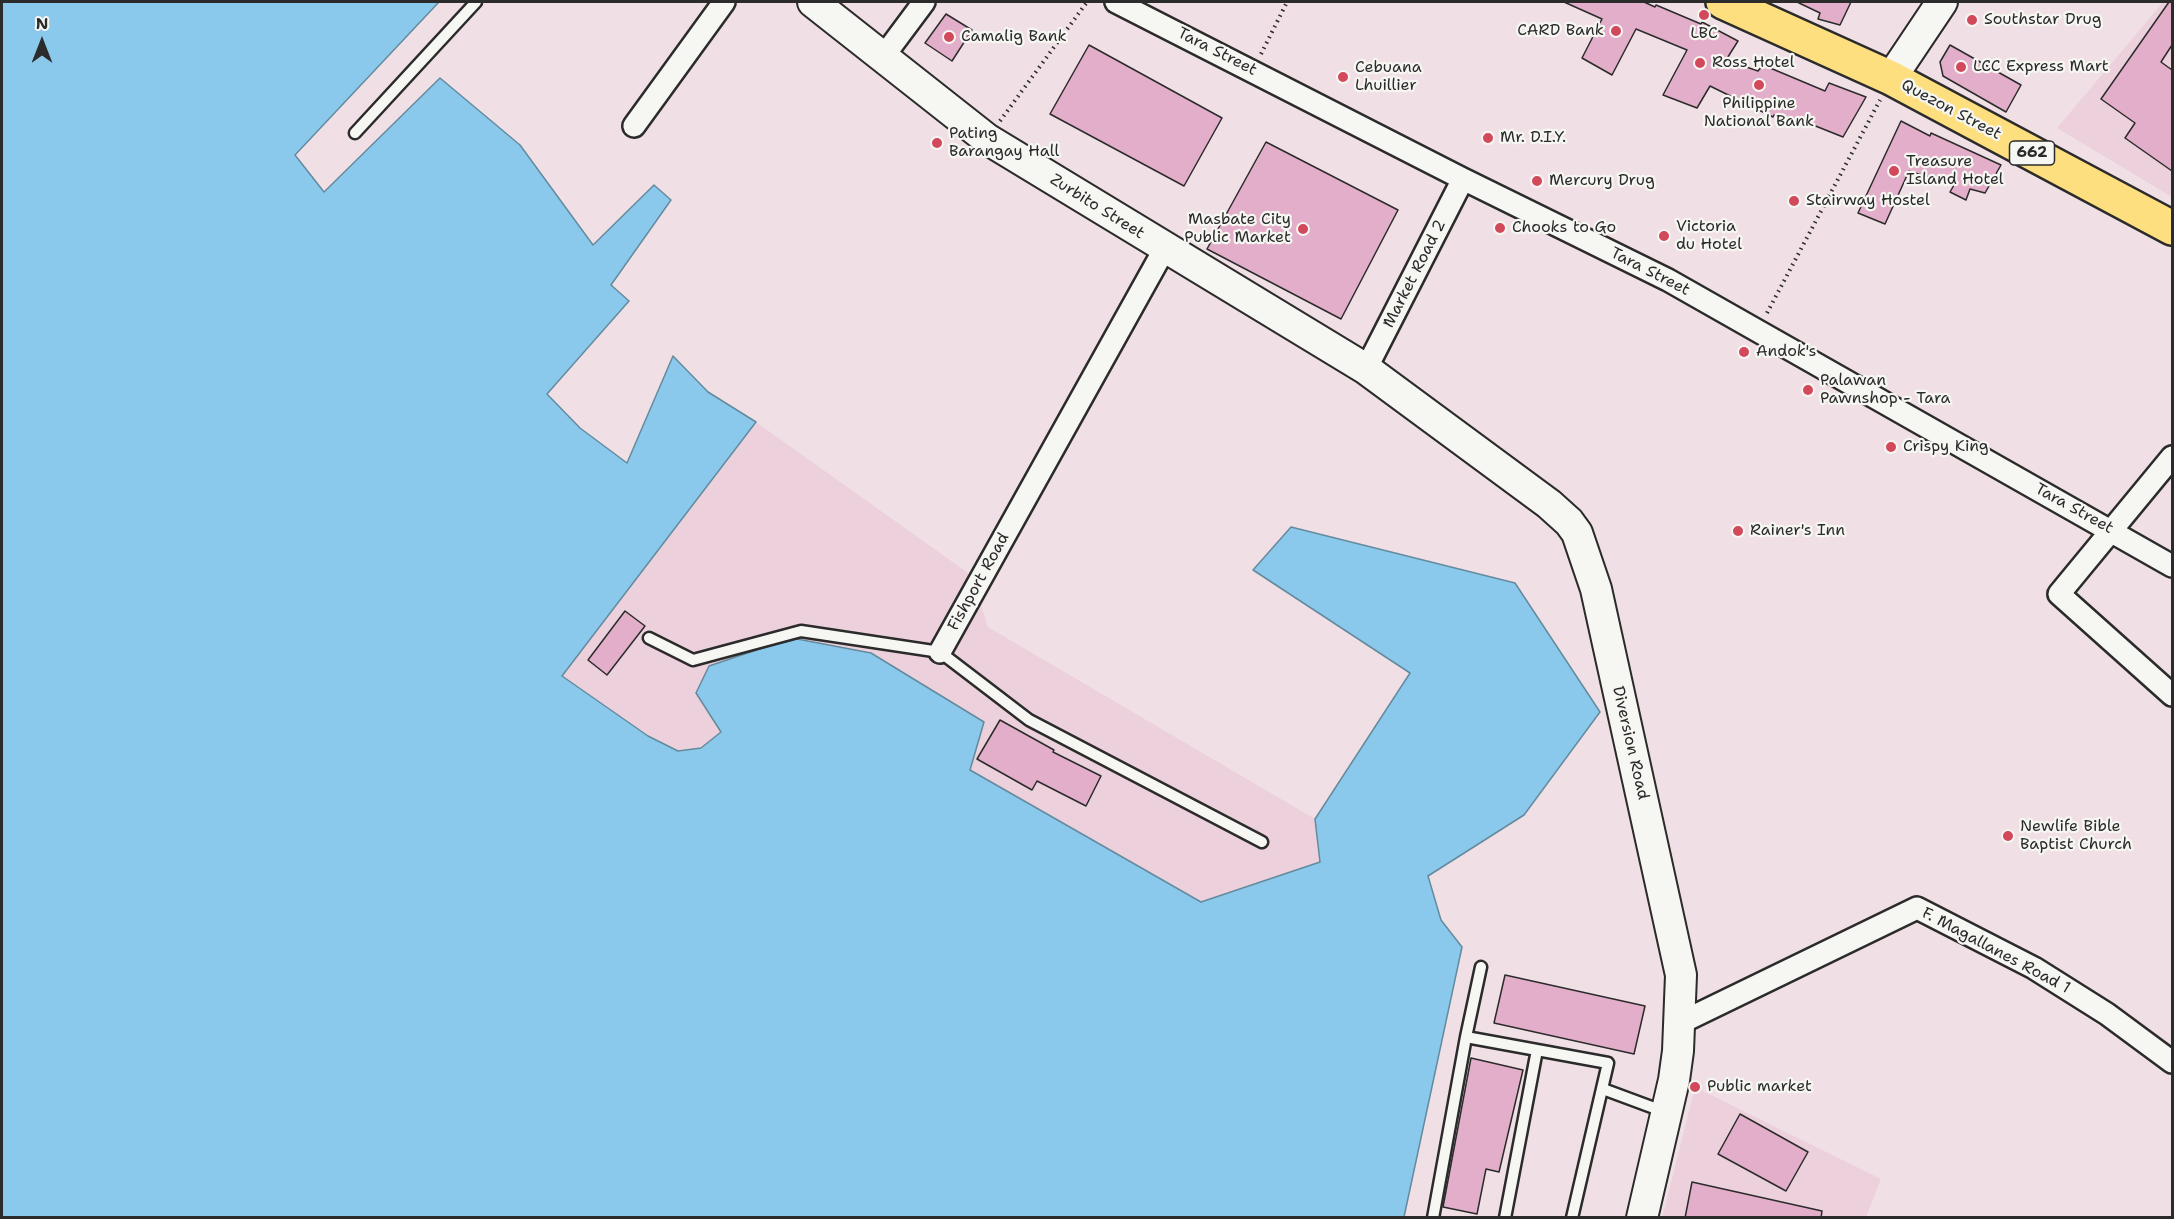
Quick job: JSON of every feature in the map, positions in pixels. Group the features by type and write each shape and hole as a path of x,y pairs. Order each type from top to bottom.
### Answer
{"main road":[{"name":"Quezon Street","path":"1724,2 1891,78 2172,228"}],"street":[{"path":"633,126 724,2"},
{"name":"Zurbito Street","path":"813,2 987,139 1366,369"},
{"path":"884,57 924,2"},
{"name":"Tara Street","path":"1116,2 1463,179 1668,280 2172,566"},
{"path":"1891,78 1942,2"},
{"name":"Market Road 2","path":"1366,369 1463,179"},
{"name":"Fishport Road","path":"940,652 1165,249"},
{"name":"Diversion Road","path":"1366,369 1549,504 1569,522 1577,533 1596,589 1681,975 1678,1051 1668,1113 1642,1218"},
{"path":"2172,457 2059,594 2172,695"},
{"name":"F. Magallanes Road 1","path":"1680,1023 1917,908 2034,968 2107,1014 2172,1062"}],"lane":[{"path":"355,133 476,2"},
{"path":"649,638 693,660 801,631 940,652 1029,720 1262,843"},
{"path":"1433,1218 1481,967"},
{"path":"1466,1037 1608,1063 1572,1218"},
{"path":"1505,1218 1537,1050"},
{"path":"1603,1089 1668,1113"}],"path":[{"path":"987,139 1087,2"},
{"path":"1253,70 1287,2"},
{"path":"1757,332 1891,78"}],"shaded area":[{"path":"2163,2 2172,2 2172,197 2057,128"},
{"path":"756,422 971,575 988,627 1315,819 1321,862 1202,902 970,770 696,693 721,732 701,748 678,751 648,736 562,676"},
{"path":"1695,1087 1881,1179 1866,1217 1662,1218"}],"water":[{"path":"2,2 439,2 295,155 324,192 440,78 520,145 593,245 654,185 671,200 611,285 629,301 547,394 580,428 627,463 673,356 708,392 756,422 562,676 648,736 678,751 701,748 721,732 696,693 709,666 792,638 871,653 984,722 970,770 1201,902 1320,862 1315,819 1410,673 1253,570 1291,527 1515,583 1600,712 1524,815 1428,876 1441,920 1462,947 1404,1217 2,1218"}],"building":[{"path":"1564,2 1644,2 1655,7 1656,5 1701,24 1702,22 1738,41 1726,60 1758,71 1763,65 1825,91 1829,83 1866,97 1843,137 1803,121 1801,125 1774,115 1773,117 1710,86 1697,108 1663,95 1687,50 1636,29 1612,75 1582,58 1602,19"},
{"path":"1797,2 1851,2 1840,25 1818,19 1820,13"},
{"path":"2169,2 2172,2 2172,45 2161,62 2172,70 2172,171 2125,138 2135,123 2101,99"},
{"name":"Camalig Bank","path":"946,14 972,30 952,61 925,43"},
{"path":"1089,45 1222,118 1184,186 1050,114"},
{"path":"1950,45 2021,85 2006,112 1943,76 1940,62"},
{"path":"1901,121 1930,136 1931,133 2001,165 1985,193 1970,189 1966,200 1950,192 1954,185 1909,171 1885,224 1858,213"},
{"name":"Masbate City Public Market","path":"1266,142 1398,210 1341,319 1207,249"},
{"path":"625,611 645,626 607,675 588,660"},
{"path":"1000,720 1054,750 1053,752 1101,776 1086,806 1037,781 1032,790 977,759"},
{"path":"1505,975 1645,1006 1634,1054 1494,1023"},
{"path":"1471,1058 1523,1070 1499,1172 1486,1169 1477,1214 1443,1207"},
{"path":"1740,1114 1808,1152 1786,1191 1718,1154"},
{"path":"1692,1182 1822,1211 1821,1218 1685,1218"}],"place":[{"name":"LBC","path":"1704,15"},
{"name":"Southstar Drug","path":"1972,20"},
{"name":"CARD Bank","path":"1616,31"},
{"name":"Camalig Bank","path":"949,37"},
{"name":"Ross Hotel","path":"1700,63"},
{"name":"LCC Express Mart","path":"1961,67"},
{"name":"Cebuana Lhuillier","path":"1343,77"},
{"name":"Philippine National Bank","path":"1759,85"},
{"name":"Mr. D.I.Y.","path":"1488,138"},
{"name":"Pating Barangay Hall","path":"937,143"},
{"name":"Treasure Island Hotel","path":"1894,171"},
{"name":"Mercury Drug","path":"1537,181"},
{"name":"Stairway Hostel","path":"1794,201"},
{"name":"Chooks to Go","path":"1500,228"},
{"name":"Masbate City Public Market","path":"1303,229"},
{"name":"Victoria du Hotel","path":"1664,236"},
{"name":"Andok's","path":"1744,352"},
{"name":"Palawan Pawnshop - Tara","path":"1808,390"},
{"name":"Crispy King","path":"1891,447"},
{"name":"Rainer's Inn","path":"1738,531"},
{"name":"Newlife Bible Baptist Church","path":"2008,836"},
{"name":"Public market","path":"1695,1087"}]}
